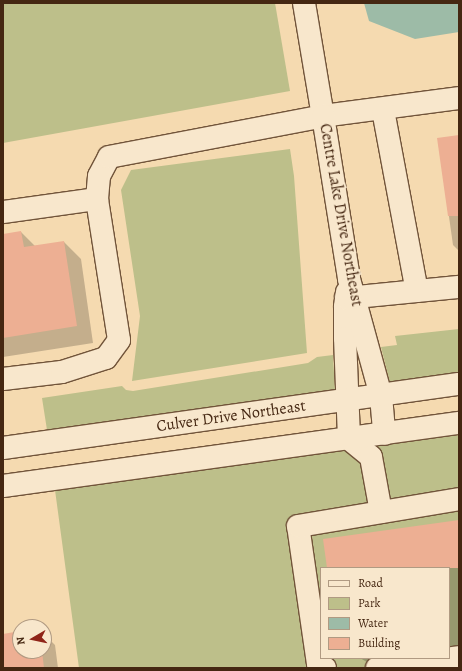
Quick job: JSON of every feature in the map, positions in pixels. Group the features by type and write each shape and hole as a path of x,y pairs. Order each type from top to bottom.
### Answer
{"street":[{"path":"304,3 323,116 383,110 459,98"},
{"path":"383,110 417,291"},
{"name":"Centre Lake Drive Northeast","path":"97,200 99,176 108,157 323,116 350,292 381,396 384,434"},
{"path":"3,212 97,200 118,340 106,358 62,372 3,379"},
{"path":"371,457 349,439 345,338 350,292 417,291 459,287"},
{"name":"Culver Drive Northeast","path":"3,448 459,384"},
{"path":"3,486 459,423"},
{"path":"381,512 371,457 384,434"},
{"path":"325,668 318,664 298,526 459,499"},
{"path":"377,668 444,659"}],"green space":[{"path":"3,3 275,3 290,91 3,143"},
{"path":"290,149 294,176 307,353 132,381 140,316 121,190 131,170"},
{"path":"459,329 459,372 390,383 381,347 397,345 395,336"},
{"path":"333,355 335,390 47,430 42,398 122,386 126,390 133,391 308,363 317,357"},
{"path":"459,435 459,668 79,668 55,490"}],"water":[{"path":"364,3 459,3 459,32 415,39 369,21"}],"building":[{"path":"459,135 459,216 448,216 437,138"},
{"path":"21,231 24,247 64,241 77,326 3,338 3,234"},
{"path":"459,520 459,568 327,567 323,539"},
{"path":"12,632 12,659 43,659 44,668 3,668 3,634"}]}
